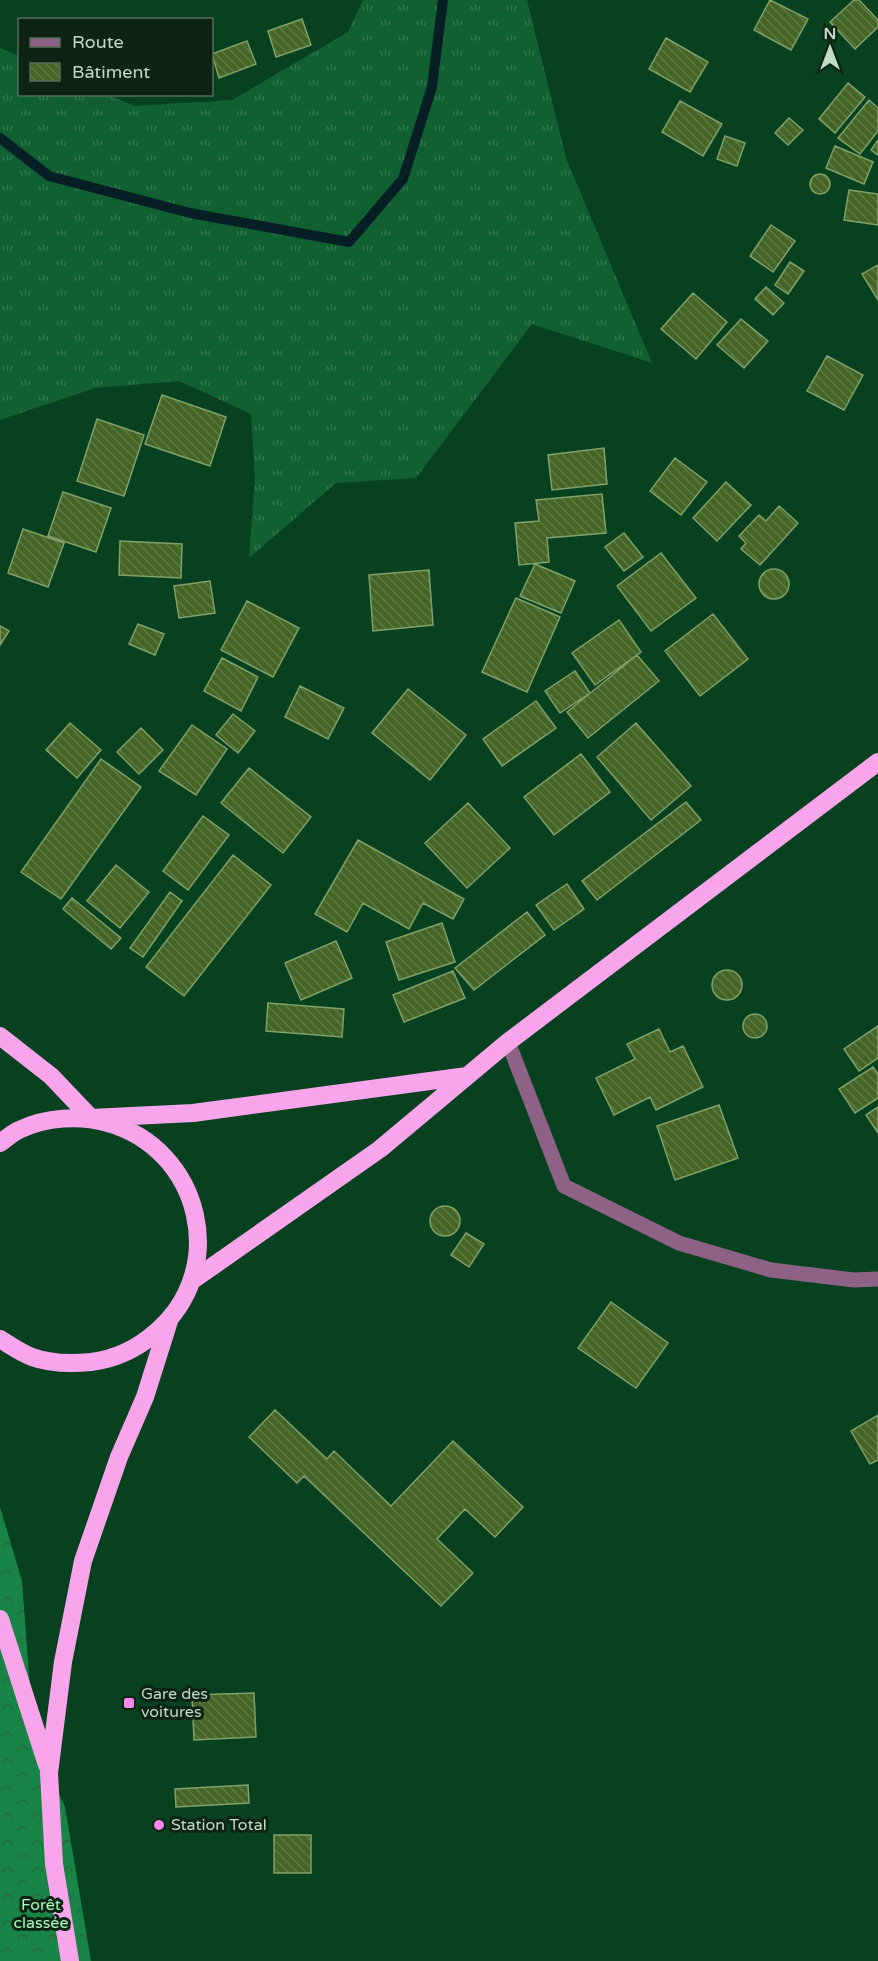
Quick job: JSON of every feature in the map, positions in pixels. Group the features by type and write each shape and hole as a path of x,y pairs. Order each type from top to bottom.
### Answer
{"highway":[{"path":"193,1280 380,1149 508,1042 878,762"},
{"path":"0,1036 51,1076 91,1118 126,1128 156,1147 180,1175 194,1208 199,1244 193,1280 183,1301 169,1321 141,1346 106,1360 69,1364 32,1357 0,1339"},
{"path":"0,1143 19,1130 54,1119 193,1113 467,1076"},
{"path":"70,1961 54,1864 49,1773 63,1662 83,1561 119,1457 145,1397 169,1321"},
{"path":"0,1618 49,1773"}],"street":[{"path":"508,1042 564,1186 691,1247 771,1270 854,1280 878,1279"}],"green space":[{"path":"363,0 527,0 566,158 652,363 532,324 416,478 336,483 249,558 255,478 251,414 179,381 95,388 0,420 0,48 18,56 18,96 110,96 135,106 232,100 348,32"},
{"name":"Forêt classée","path":"0,1507 22,1581 34,1741 65,1807 91,1961 0,1961"}],"building":[{"path":"770,0 808,19 791,50 754,30"},
{"path":"854,0 859,0 878,20 878,27 855,49 830,22"},
{"path":"302,19 311,45 276,57 268,31"},
{"path":"666,38 708,62 690,92 649,69"},
{"path":"247,41 256,64 219,78 213,54"},
{"path":"848,83 865,97 835,133 819,119"},
{"path":"869,100 878,108 878,131 860,154 838,138"},
{"path":"680,101 722,124 703,156 662,132"},
{"path":"789,118 803,130 788,145 775,133"},
{"path":"725,136 745,143 737,166 717,159"},
{"path":"878,140 878,155 871,150"},
{"path":"835,146 873,162 864,184 826,168"},
{"path":"816,174 824,174 830,180 830,188 824,194 816,194 810,188 810,180"},
{"path":"849,190 878,194 878,225 844,220"},
{"path":"771,225 795,241 773,272 750,256"},
{"path":"790,262 804,271 788,294 775,285"},
{"path":"878,265 878,300 862,274"},
{"path":"766,287 784,303 773,315 755,299"},
{"path":"693,293 727,322 696,359 661,329"},
{"path":"741,319 768,341 744,368 717,345"},
{"path":"827,356 863,375 844,410 807,391"},
{"path":"162,395 226,417 210,466 145,444"},
{"path":"97,419 144,435 124,496 77,481"},
{"path":"604,448 607,484 552,490 548,455"},
{"path":"675,458 707,482 681,515 650,491"},
{"path":"726,482 751,505 717,541 693,518"},
{"path":"63,492 111,508 96,552 48,536"},
{"path":"602,494 606,533 547,538 549,562 519,565 515,523 539,521 536,500"},
{"path":"779,506 798,523 760,565 741,549 746,543 739,536 759,515 766,521"},
{"path":"23,529 64,543 48,587 8,573"},
{"path":"624,533 643,557 624,571 605,547"},
{"path":"120,541 182,544 181,578 119,575"},
{"path":"661,553 696,598 651,631 617,586"},
{"path":"535,564 575,581 561,613 520,596"},
{"path":"774,569 780,570 788,578 788,590 780,598 774,599 768,598 760,590 759,584 760,578 768,570"},
{"path":"429,570 433,625 373,631 369,575"},
{"path":"210,581 215,613 179,618 174,586"},
{"path":"516,598 560,617 527,692 482,672"},
{"path":"247,601 299,628 273,677 221,650"},
{"path":"713,614 748,659 700,696 665,651"},
{"path":"619,620 641,652 595,685 572,653"},
{"path":"138,624 164,634 155,655 129,644"},
{"path":"0,626 9,631 0,645"},
{"path":"637,655 659,681 588,738 567,712"},
{"path":"222,658 258,677 241,711 204,691"},
{"path":"575,671 590,693 560,713 545,691"},
{"path":"300,686 344,708 328,739 285,717"},
{"path":"408,689 466,735 430,780 372,733"},
{"path":"536,701 556,728 502,766 483,739"},
{"path":"233,714 255,731 238,753 216,735"},
{"path":"70,723 101,750 77,778 46,750"},
{"path":"636,723 691,786 651,820 597,757"},
{"path":"192,725 227,749 196,795 159,771"},
{"path":"141,728 163,750 139,774 117,752"},
{"path":"581,754 610,792 554,835 524,797"},
{"path":"101,759 141,787 61,899 21,872"},
{"path":"249,768 311,817 283,853 221,803"},
{"path":"686,802 701,820 597,900 582,881"},
{"path":"468,803 510,848 467,888 425,843"},
{"path":"203,816 229,835 188,890 163,871"},
{"path":"358,840 464,899 453,919 423,903 409,929 363,903 347,932 315,914"},
{"path":"233,855 271,885 184,996 146,967"},
{"path":"116,865 149,892 120,928 87,901"},
{"path":"567,884 584,909 554,930 536,905"},
{"path":"170,892 182,901 143,957 130,948"},
{"path":"72,898 121,938 111,949 63,909"},
{"path":"527,912 545,935 474,990 455,968"},
{"path":"442,923 455,962 399,980 386,942"},
{"path":"336,941 352,978 301,1000 285,963"},
{"path":"727,970 738,974 742,985 738,996 727,1000 716,996 712,985 716,974"},
{"path":"453,971 465,998 404,1022 393,995"},
{"path":"268,1003 344,1009 342,1037 266,1031"},
{"path":"755,1014 764,1017 767,1026 764,1035 755,1038 746,1035 743,1026 746,1017"},
{"path":"878,1026 878,1058 859,1071 844,1049"},
{"path":"659,1029 670,1052 683,1046 703,1087 656,1110 650,1097 614,1115 596,1078 635,1059 627,1044"},
{"path":"873,1067 878,1074 878,1098 855,1113 839,1089"},
{"path":"719,1105 738,1158 675,1180 657,1126"},
{"path":"878,1107 878,1133 866,1115"},
{"path":"445,1206 456,1210 460,1221 456,1232 445,1236 434,1232 430,1221 434,1210"},
{"path":"466,1233 484,1244 469,1267 451,1255"},
{"path":"611,1302 668,1343 636,1388 578,1348"},
{"path":"275,1410 327,1459 334,1451 391,1506 453,1441 523,1507 495,1537 465,1509 437,1539 473,1573 441,1606 304,1476 297,1483 249,1437"},
{"path":"878,1415 878,1460 870,1464 851,1431"},
{"path":"254,1693 256,1737 194,1740 192,1695"},
{"path":"248,1785 249,1803 176,1807 175,1789"},
{"path":"274,1835 311,1835 311,1873 274,1873"}],"waterway":[{"path":"0,138 49,176 190,213 349,242 403,179 432,87 443,0"}],"place":[{"name":"Gare des voitures","path":"129,1703"},
{"name":"Station Total","path":"159,1825"}]}
